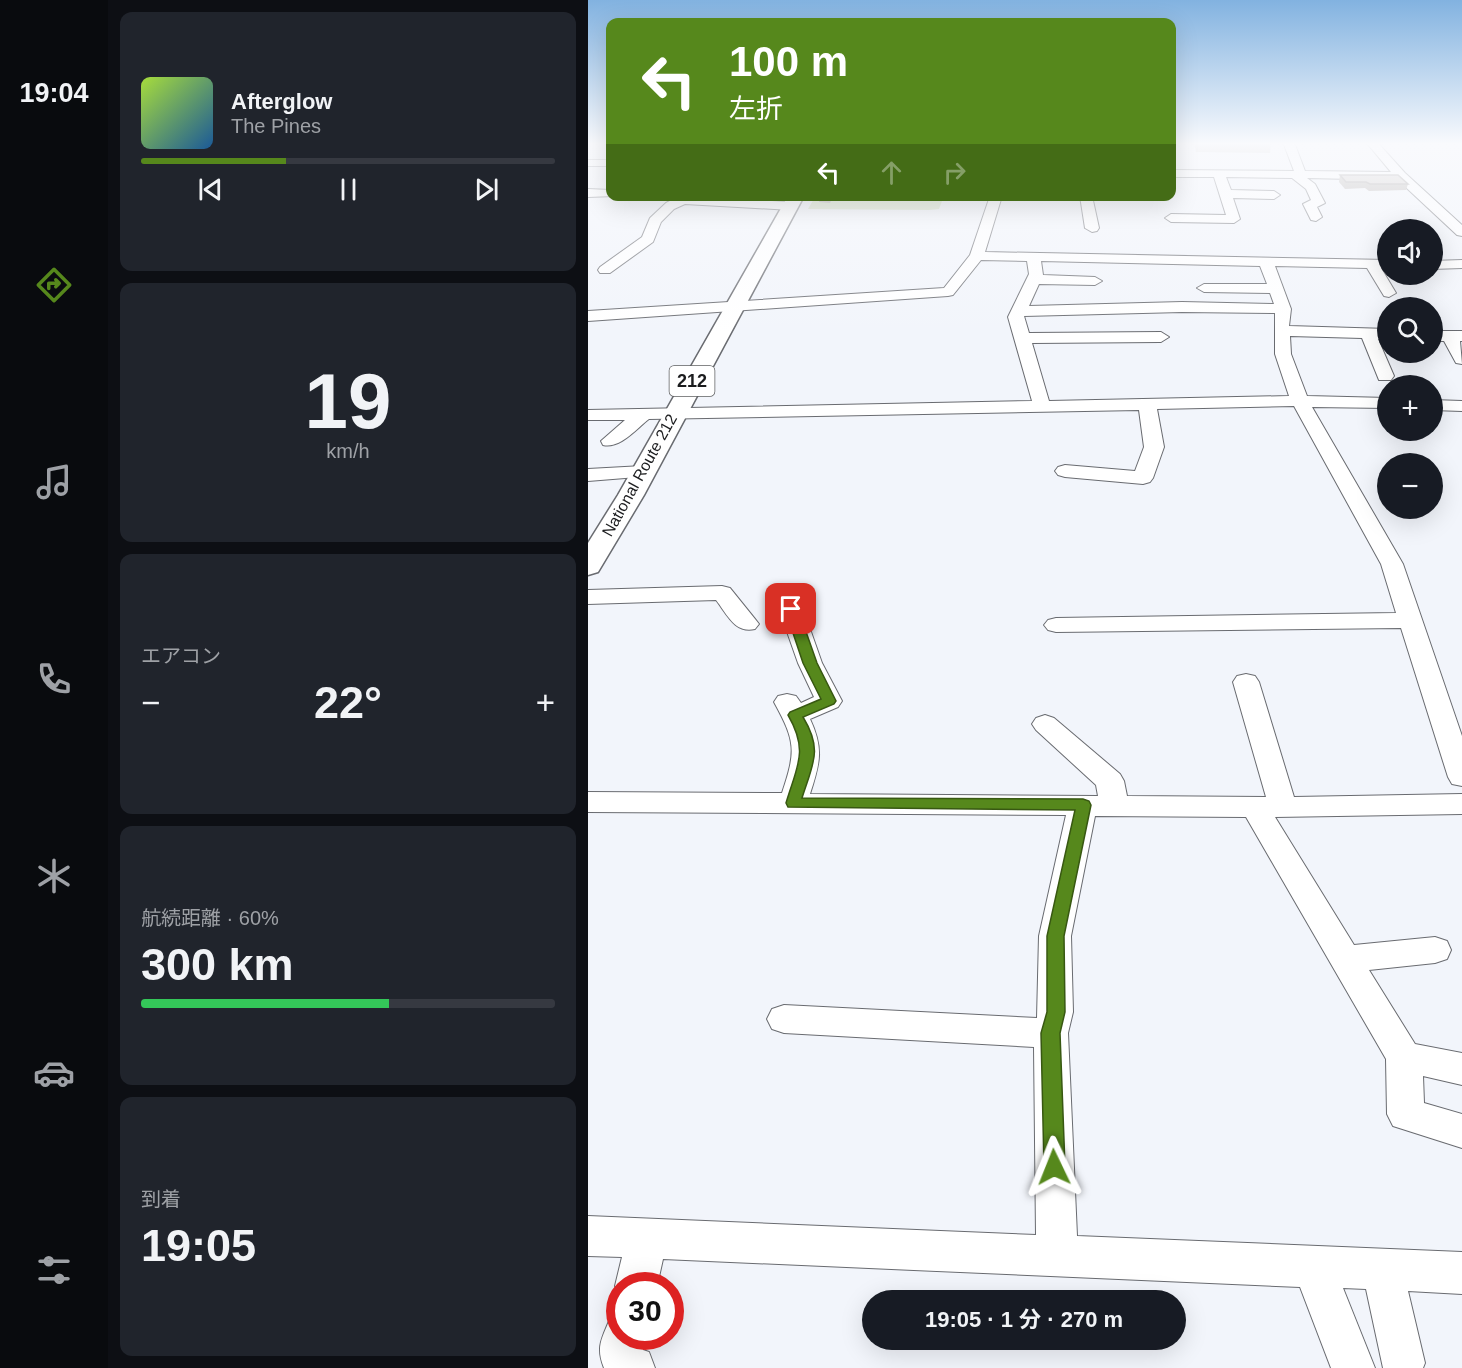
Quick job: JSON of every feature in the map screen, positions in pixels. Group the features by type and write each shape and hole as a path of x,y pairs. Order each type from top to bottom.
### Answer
{"highway":[{"name":"National Route 212","path":"588,566 791,206"}],"street":[{"path":"605,270 648,239 655,221 670,206"},
{"path":"588,316 948,292 977,256 993,206"},
{"path":"1088,206 1092,228"},
{"path":"1171,218 1234,219 1230,206"},
{"path":"1310,206 1316,217"},
{"path":"1434,206 1462,232"},
{"path":"977,256 1039,255 1377,263"},
{"path":"1039,255 1036,274 1016,317 1041,406"},
{"path":"1266,262 1282,309 1283,354 1300,401 1392,564 1462,777"},
{"path":"1371,263 1389,293"},
{"path":"1443,265 1462,264"},
{"path":"1034,279 1095,281"},
{"path":"1204,288 1276,289"},
{"path":"1019,311 1182,307 1282,309"},
{"path":"1281,331 1377,334"},
{"path":"1368,334 1385,375"},
{"path":"1448,336 1462,359"},
{"path":"1023,338 1152,342"},
{"path":"588,415 1300,401 1377,404"},
{"path":"1065,471 1143,478 1154,447 1147,404"},
{"path":"1443,405 1462,406"},
{"path":"610,441 644,414"},
{"path":"588,475 643,472"},
{"path":"793,803 808,753 805,732 791,708 829,701 810,663 791,609 795,592"},
{"path":"588,597 722,593 747,624"},
{"path":"1056,626 1411,621"},
{"path":"1245,682 1269,806 1346,959 1404,1057 1406,1114 1462,1131"},
{"path":"1045,724 1110,781 1099,805 1056,936 1056,1012 1051,1033 1057,1256"},
{"path":"590,805 1462,804"},
{"path":"1346,959 1435,950"},
{"path":"784,1019 1051,1033"},
{"path":"1404,1057 1462,1069"},
{"path":"588,1236 1462,1273"},
{"path":"639,1272 647,1238"},
{"path":"1313,1266 1353,1368"},
{"path":"1382,1269 1403,1364"},
{"path":"621,1350 620,1354 626,1367 633,1368"}],"green space":[{"path":"810,206 940,206 939,209 929,210 808,209"}],"route":[{"path":"791,609 810,663 829,701 795,715 805,732 808,753 793,803 1083,805 1056,936 1056,1012 1051,1033 1054,1167"}]}
